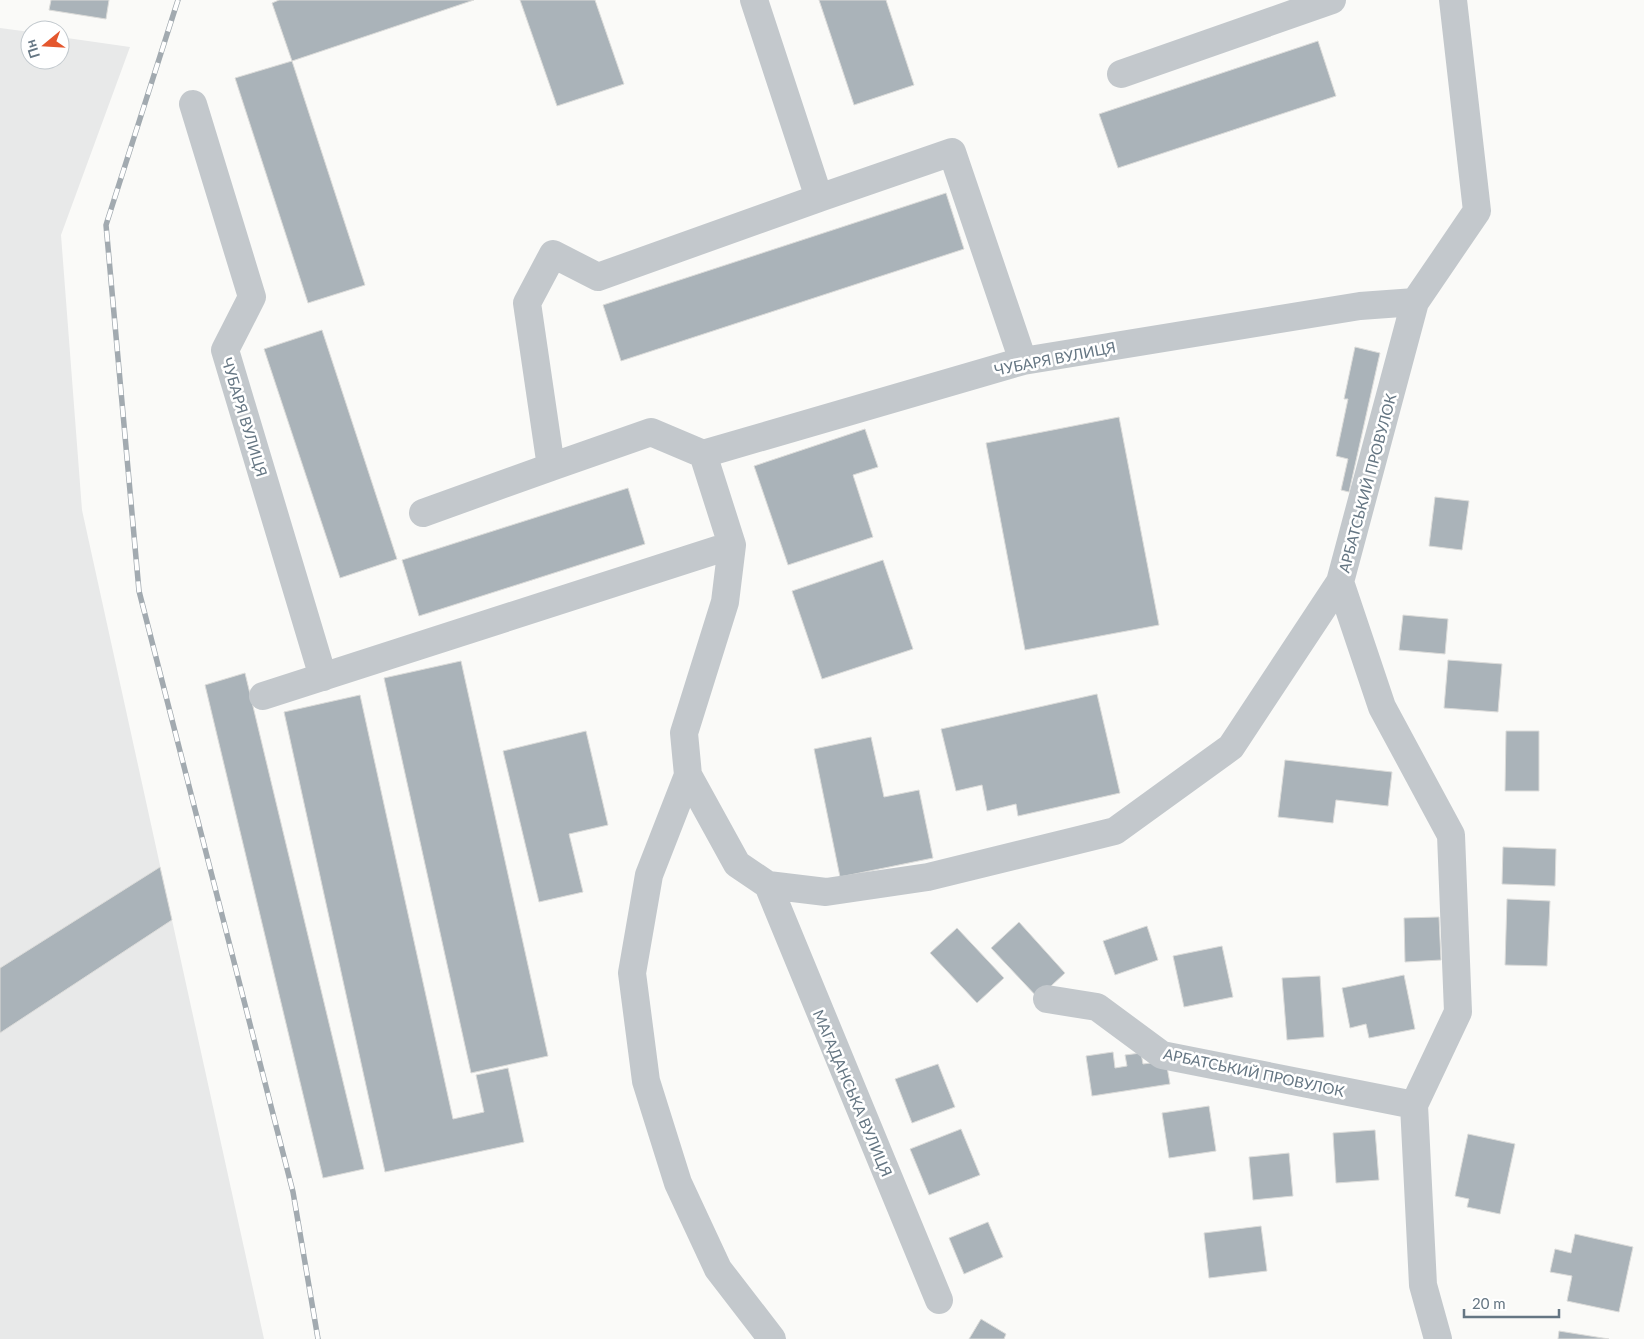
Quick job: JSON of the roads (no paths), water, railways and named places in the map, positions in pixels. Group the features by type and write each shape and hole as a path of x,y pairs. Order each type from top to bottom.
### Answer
{"street":[{"path":"754,0 819,198"},
{"path":"1120,74 1332,0"},
{"name":"АРБАТСЬКИЙ ПРОВУЛОК","path":"1438,1339 1423,1285 1414,1105 1458,1012 1451,835 1382,707 1340,582 1415,302 1477,211 1453,0"},
{"name":"ЧУБАРЯ ВУЛИЦЯ","path":"193,104 252,298 225,350 323,677"},
{"path":"551,467 527,303 554,254 598,278 952,152 1023,362"},
{"name":"ЧУБАРЯ ВУЛИЦЯ","path":"703,454 1023,362 1360,306 1415,302"},
{"path":"423,512 651,432 703,454 732,545 725,602 684,733 688,775 737,864 768,885 826,892 919,878 1115,831 1231,747 1340,582"},
{"path":"263,696 732,545"},
{"path":"688,775 648,875 632,973 646,1081 678,1183 718,1268 772,1339"},
{"name":"МАГАДАНСЬКА ВУЛИЦЯ","path":"768,885 780,919 939,1300"},
{"name":"АРБАТСЬКИЙ ПРОВУЛОК","path":"1047,999 1097,1007 1162,1055 1414,1105"}],"railway":[{"path":"178,0 106,225 139,591 293,1192 318,1339"}]}
